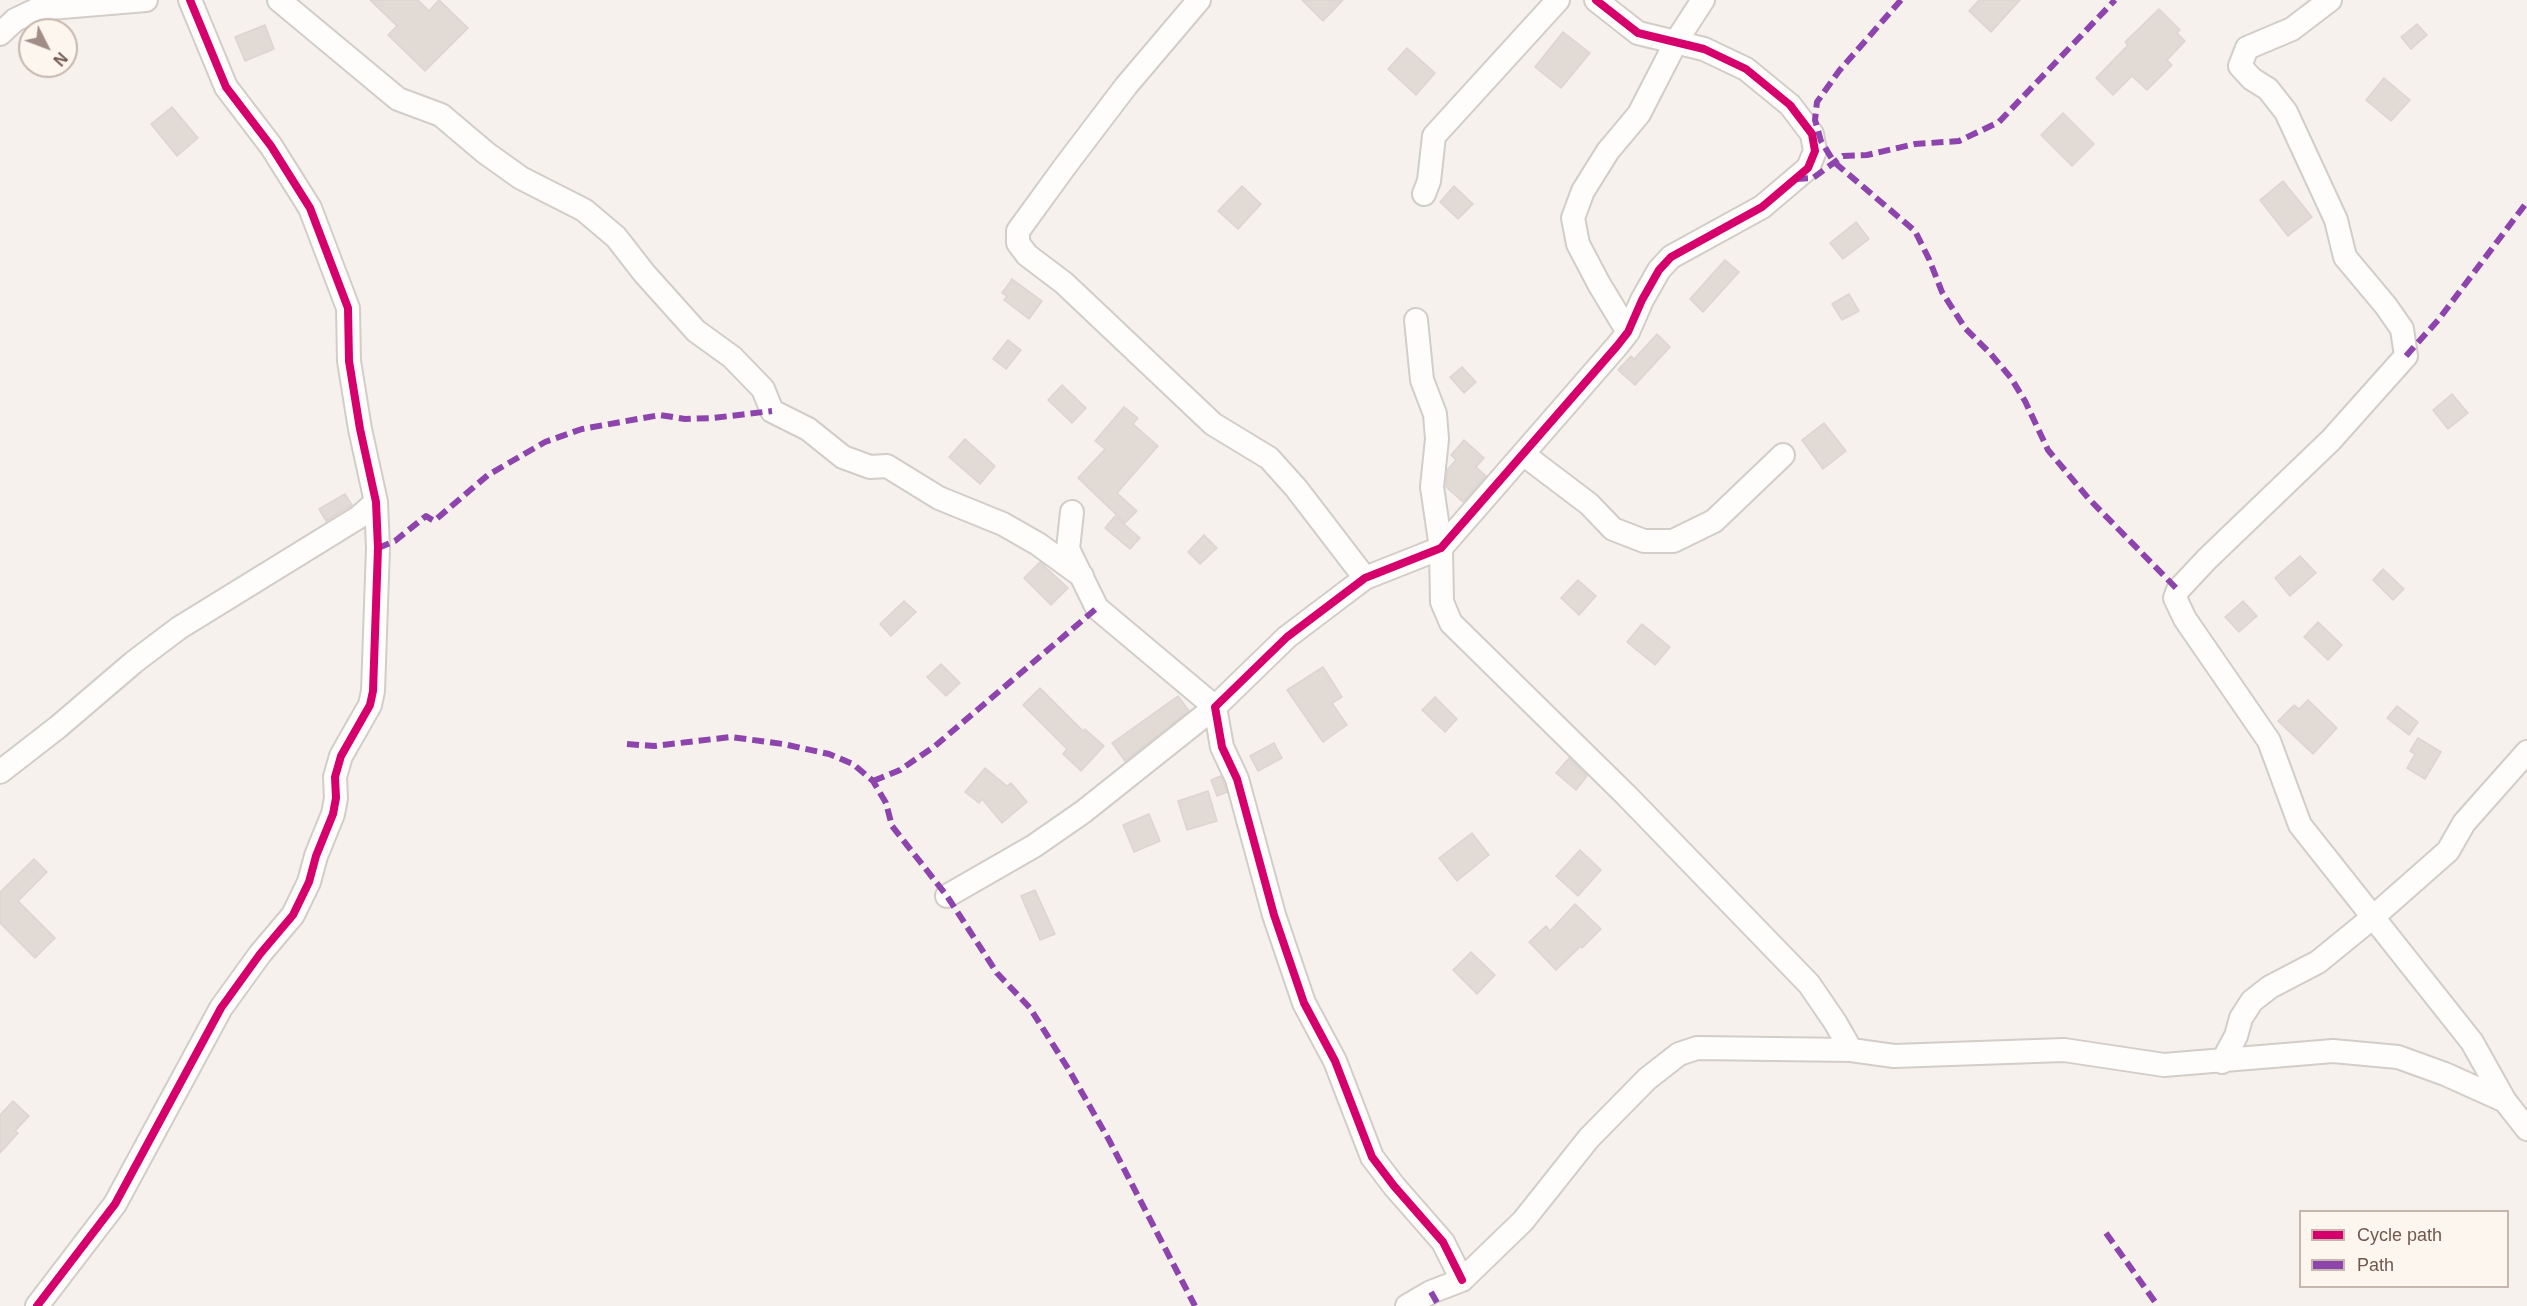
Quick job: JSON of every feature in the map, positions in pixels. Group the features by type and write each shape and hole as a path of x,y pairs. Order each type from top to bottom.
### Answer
{"street":[{"path":"0,33 15,20 38,9 146,0"},
{"path":"37,1306 115,1204 221,1008 260,954 293,915 309,882 333,814 336,798 335,777 341,756 370,705 373,691 378,548 376,502 349,361 348,308 310,208 272,146 226,87 190,0"},
{"path":"279,0 398,99 441,116 521,178 584,210 616,237 644,273 696,331 732,357 763,389 772,411 808,429 843,457 870,467 887,466 939,498 1003,524 1038,544 1082,576"},
{"path":"1199,0 1126,86 1072,156 1018,231 1018,243 1027,255 1064,283 1213,424 1269,459 1296,488 1365,578"},
{"path":"1424,194 1429,181 1434,136 1558,0"},
{"path":"947,896 1034,846 1083,812 1215,707 1287,637 1365,578 1441,548 1628,332 1659,270 1671,257 1762,207 1808,168 1815,152 1812,134 1790,105 1746,69 1704,49 1677,40 1638,33 1596,0"},
{"path":"1628,332 1578,244 1573,218 1583,191 1608,151 1639,114 1677,40 1703,0"},
{"path":"2330,0 2292,30 2247,48 2240,66 2268,90 2286,112 2336,220 2345,256 2402,329 2406,356 2331,440 2207,558 2178,590 2175,598 2185,619 2269,741 2300,825 2472,1042 2505,1101 2527,1129"},
{"path":"1416,320 1422,380 1435,414 1437,438 1432,487 1441,548 1442,602 1452,623 1627,796 1809,984 1851,1050"},
{"path":"1523,454 1589,504 1613,529 1644,541 1673,541 1714,521 1783,455"},
{"path":"0,772 179,628 359,517 376,502"},
{"path":"1072,512 1068,549 1097,608 1215,707 1222,747 1237,779 1274,915 1304,1003 1335,1061 1372,1157 1443,1242 1462,1280"},
{"path":"2222,1062 2236,1036 2241,1018 2252,1001 2270,987 2318,962 2372,918 2448,850 2464,823 2527,752"},
{"path":"1407,1306 1431,1292 1462,1280 1523,1221 1589,1138 1647,1079 1679,1054 1697,1048 1851,1050 1894,1056 2064,1050 2164,1065 2333,1051 2398,1057 2445,1074 2505,1101"}],"building":[{"path":"370,0 418,0 429,11 439,0 468,28 425,71 388,35 397,26"},
{"path":"1302,0 1343,0 1323,21"},
{"path":"1979,0 2020,0 1991,32 1969,11"},
{"path":"2159,9 2180,30 2177,33 2185,41 2167,60 2172,65 2147,90 2132,76 2113,95 2096,78 2128,45 2125,42"},
{"path":"2417,24 2427,35 2411,49 2401,37"},
{"path":"265,25 274,49 245,61 235,37"},
{"path":"1563,32 1590,53 1561,88 1535,67"},
{"path":"1407,48 1435,73 1416,95 1388,69"},
{"path":"2384,78 2410,100 2391,121 2366,100"},
{"path":"172,107 198,138 177,156 151,124"},
{"path":"2063,113 2094,144 2072,166 2041,135"},
{"path":"2283,181 2312,217 2288,236 2260,200"},
{"path":"1242,186 1261,204 1238,229 1218,211"},
{"path":"1454,186 1473,204 1458,219 1440,202"},
{"path":"1856,222 1869,239 1843,259 1830,243"},
{"path":"1725,260 1739,272 1703,312 1690,299"},
{"path":"1012,279 1042,301 1029,319 1004,300 1007,296 1002,293"},
{"path":"1849,294 1859,311 1842,320 1832,304"},
{"path":"1657,334 1670,347 1635,385 1618,370 1631,356 1634,359"},
{"path":"1008,340 1021,350 1006,369 993,359"},
{"path":"1462,367 1476,382 1464,393 1450,377"},
{"path":"1062,385 1086,408 1072,423 1048,400"},
{"path":"2452,394 2468,413 2448,429 2433,410"},
{"path":"1124,407 1138,418 1133,424 1158,446 1117,493 1137,511 1125,523 1078,478 1105,449 1095,441"},
{"path":"1824,423 1846,451 1823,469 1802,440"},
{"path":"965,439 995,466 980,484 949,457"},
{"path":"1464,440 1484,458 1476,467 1486,476 1463,502 1446,487 1447,470 1456,460 1451,455"},
{"path":"345,494 352,505 326,521 319,509"},
{"path":"1115,516 1140,538 1130,549 1105,528"},
{"path":"1204,535 1217,548 1200,564 1188,552"},
{"path":"2300,556 2316,573 2290,596 2275,578"},
{"path":"1040,562 1068,588 1051,605 1024,578"},
{"path":"2383,569 2404,589 2393,600 2373,580"},
{"path":"1578,580 1596,596 1579,615 1561,598"},
{"path":"904,601 916,612 891,636 880,624"},
{"path":"2243,601 2257,616 2239,632 2225,617"},
{"path":"2318,622 2342,645 2328,660 2304,637"},
{"path":"1642,624 1670,647 1655,665 1627,642"},
{"path":"941,664 960,683 946,696 927,677"},
{"path":"1323,667 1342,697 1332,703 1347,725 1323,742 1287,690"},
{"path":"1040,688 1083,731 1085,729 1104,746 1081,771 1063,754 1067,749 1023,705"},
{"path":"1178,696 1189,711 1125,761 1112,743"},
{"path":"1435,697 1457,719 1445,732 1422,710"},
{"path":"2308,700 2337,728 2313,754 2278,721 2294,705 2299,709"},
{"path":"2397,706 2418,722 2409,735 2387,718"},
{"path":"2418,738 2441,752 2425,779 2407,768 2415,754 2410,751"},
{"path":"1274,743 1282,758 1258,771 1250,756"},
{"path":"1569,758 1587,776 1576,790 1556,773"},
{"path":"985,768 1007,786 1011,783 1027,802 1002,823 982,799 979,803 965,792"},
{"path":"1221,776 1227,792 1217,796 1211,780"},
{"path":"1208,791 1217,821 1187,830 1178,801"},
{"path":"1149,814 1160,841 1134,852 1123,825"},
{"path":"1472,833 1489,855 1457,881 1439,858"},
{"path":"1580,850 1601,870 1578,896 1556,876"},
{"path":"34,859 47,872 18,901 55,938 35,958 0,923 0,892"},
{"path":"1035,890 1055,934 1040,940 1021,896"},
{"path":"1575,904 1601,929 1556,970 1529,942 1546,926 1550,931"},
{"path":"1471,952 1495,975 1477,994 1453,970"},
{"path":"13,1101 29,1116 15,1131 18,1133 0,1153 0,1115"}],"marked path":[{"path":"1901,0 1839,71 1817,102 1815,120 1821,141 1834,162 1915,231 1942,292 1965,328 2011,378 2025,401 2048,450 2089,499 2178,590"},
{"path":"1796,179 1813,178 1843,156 1867,155 1915,144 1959,141 1999,122 2115,0"},
{"path":"2406,356 2439,319 2527,202"},
{"path":"378,548 395,541 426,516 434,521 488,475 545,442 582,429 660,415 685,419 772,411"},
{"path":"873,781 900,770 935,746 1097,608"},
{"path":"627,744 654,746 731,737 783,744 829,754 853,764 873,781 886,803 892,826 947,896 997,973 1030,1008 1069,1070 1109,1140 1195,1306"},
{"path":"2106,1233 2158,1306"},
{"path":"1431,1292 1439,1306"}],"cycle path":[{"path":"37,1306 115,1204 221,1008 260,954 293,915 309,882 316,856 333,814 336,798 335,777 341,756 370,705 373,691 378,548 376,502 360,429 349,361 348,308 310,208 271,146 226,87 190,0"},
{"path":"1462,1280 1443,1242 1372,1157 1335,1061 1304,1003 1274,915 1237,779 1222,747 1215,707 1287,637 1365,578 1441,548 1617,346 1628,332 1659,270 1671,257 1762,207 1808,168 1815,151 1812,134 1790,105 1746,69 1704,49 1638,33 1596,0"}]}
